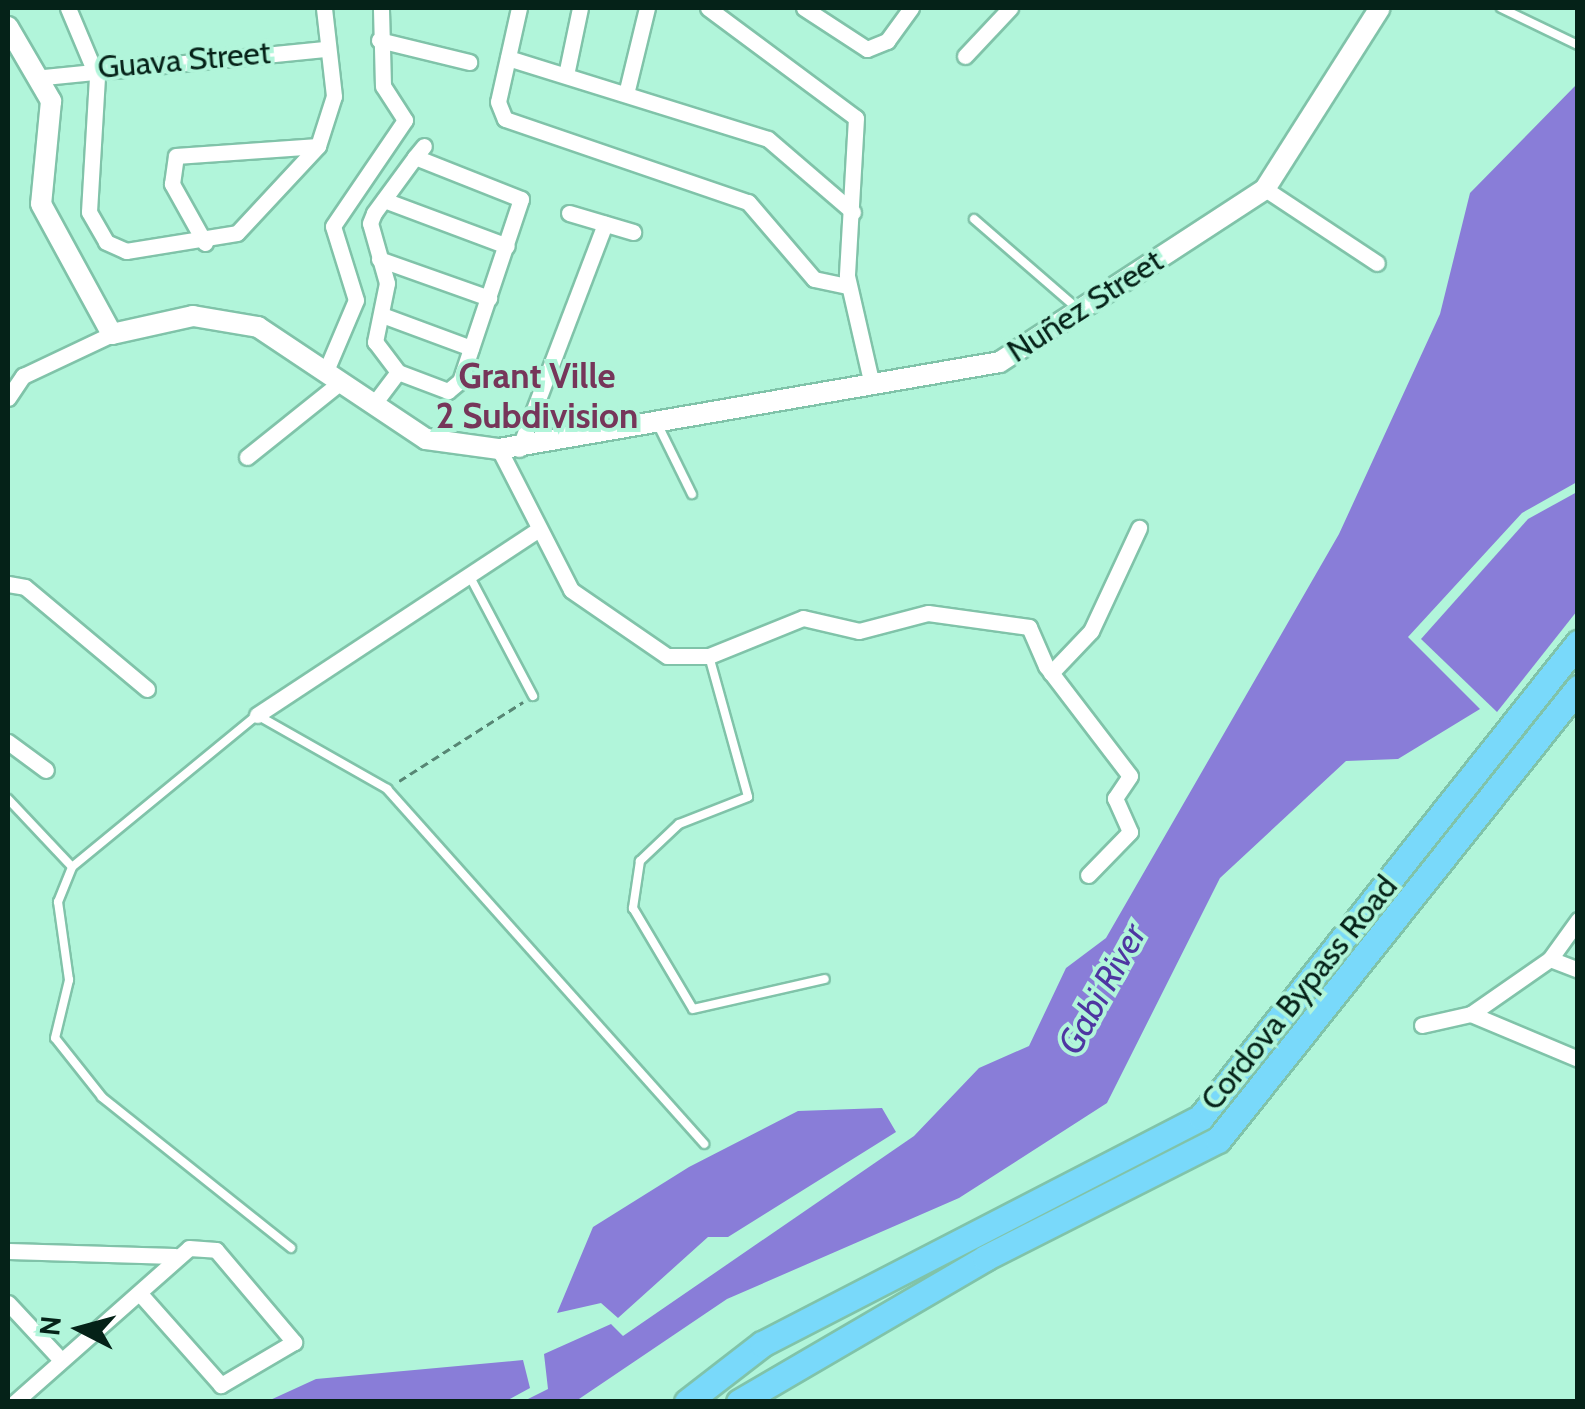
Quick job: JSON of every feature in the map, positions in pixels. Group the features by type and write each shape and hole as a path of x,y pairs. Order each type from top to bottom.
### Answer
{"main road":[{"name":"Cordova Bypass Road","path":"687,1402 762,1344 1201,1117 1578,643"},
{"name":"Cordova Bypass Road","path":"739,1402 985,1258 1218,1140 1578,688"}],"street":[{"path":"68,8 96,65 88,204 113,246 205,243 244,227 318,146 333,107 324,8"},
{"path":"247,457 332,379 356,300 333,226 405,120 383,86 381,8"},
{"path":"519,8 498,102 504,119 748,202 814,279 848,286"},
{"path":"566,75 580,8"},
{"path":"626,94 647,8"},
{"path":"708,8 852,112 853,212 848,286 872,385"},
{"path":"804,8 872,49 911,8"},
{"path":"965,56 1010,8"},
{"name":"Nuñez Street","path":"112,334 224,318 258,327 426,439 509,449 1000,362 1265,189 1380,8"},
{"path":"8,28 44,76 51,101 41,204 112,334 12,382 8,398"},
{"path":"379,40 469,62"},
{"name":"Guava Street","path":"44,76 96,65 325,49"},
{"path":"508,58 779,144 853,212"},
{"path":"205,243 172,184 176,156 318,146"},
{"path":"419,151 518,194 490,298 452,390 398,372 376,348 382,315 379,259 370,224 384,200 419,151"},
{"path":"1265,189 1378,263"},
{"path":"384,200 507,246"},
{"path":"569,213 633,232"},
{"path":"605,224 509,449 535,532 572,590 667,656 709,656 803,618 859,631 928,613 1028,627 1051,673 1130,776 1116,798 1130,832 1088,875"},
{"path":"379,259 490,298"},
{"path":"382,315 471,348"},
{"path":"373,405 398,372"},
{"path":"1051,673 1091,631 1139,528"},
{"path":"257,715 467,572 535,532"},
{"path":"8,584 26,586 147,689"},
{"path":"8,742 46,770"},
{"path":"1422,1025 1471,1014 1550,959 1578,920"},
{"path":"1550,959 1578,970"},
{"path":"1471,1014 1578,1059"},
{"path":"8,1251 175,1256 216,1250 294,1336 290,1348 222,1385 142,1296"},
{"path":"15,1402 60,1359 142,1296 175,1256"},
{"path":"8,1302 60,1359"}],"lane":[{"path":"1501,8 1578,44"},
{"path":"974,219 1078,309"},
{"path":"658,425 692,494"},
{"path":"467,572 533,696"},
{"path":"709,656 748,797 678,824 653,848 640,861 633,908 692,1009 825,979"},
{"path":"291,1248 65,1058 55,1038 69,980 58,902 72,867 257,715 387,789 704,1144"},
{"path":"8,799 72,867"}],"path":[{"path":"387,789 533,696"}],"water":[{"name":"Gabi River","path":"1577,84 1577,482 1522,513 1408,637 1480,709 1398,759 1346,761 1220,878 1107,1103 959,1198 727,1299 576,1401 524,1401 548,1389 544,1354 611,1324 623,1336 914,1136 979,1068 1029,1046 1066,968 1106,938 1339,534 1440,314 1470,193"},
{"path":"1577,492 1577,611 1497,712 1421,639 1528,519"},
{"path":"882,1108 896,1132 728,1237 708,1237 618,1318 601,1303 557,1313 593,1227 689,1167 798,1111"},
{"path":"523,1360 530,1388 506,1401 268,1401 316,1379"}],"district":[{"name":"Grant Ville 2 Subdivision","path":"537,396"}]}
